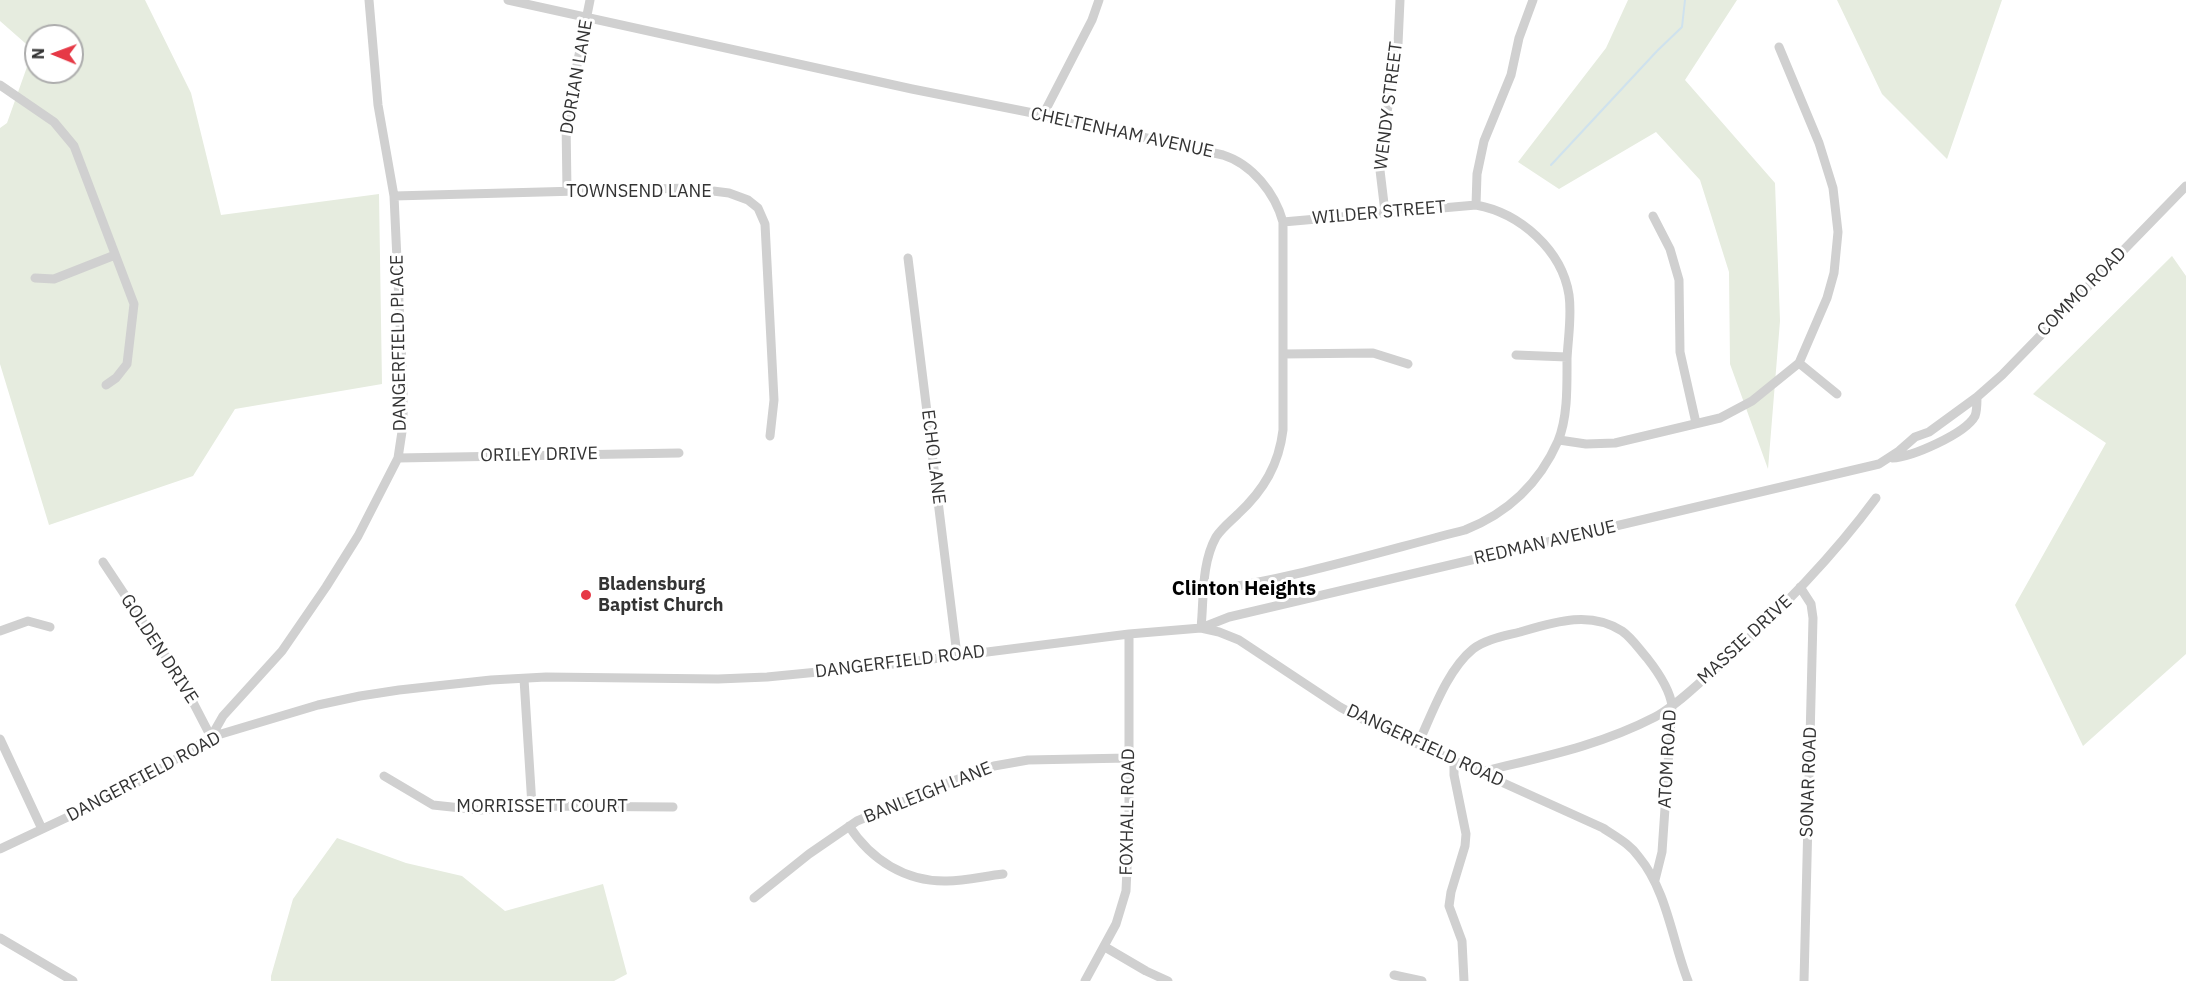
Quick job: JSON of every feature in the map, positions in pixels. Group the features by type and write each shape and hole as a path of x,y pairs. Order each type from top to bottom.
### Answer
{"street":[{"name":"DANGERFIELD PLACE","path":"211,737 223,716 282,651 326,587 363,527 398,458 403,425 403,387 394,195 378,105 369,0"},
{"name":"CHELTENHAM AVENUE","path":"508,0 909,89 1043,115 1234,159 1253,173 1269,191 1283,222 1283,430 1276,460 1267,481 1254,498 1217,536 1207,562 1201,628"},
{"name":"DORIAN LANE","path":"567,191 566,120 590,0"},
{"path":"1043,115 1092,20 1099,0"},
{"name":"WENDY STREET","path":"1385,212 1379,162 1398,44 1400,0"},
{"path":"1205,591 1231,588 1326,566 1465,530 1482,523 1515,502 1529,489 1541,472 1558,440 1565,405 1569,294 1565,280 1551,253 1536,235 1517,221 1476,205 1477,174 1484,141 1511,75 1519,38 1533,0"},
{"path":"1558,440 1586,444 1615,443 1720,418 1752,401 1799,363 1827,298 1834,273 1838,232 1833,188 1819,143 1779,47"},
{"path":"0,85 54,122 74,146 134,304 127,364 116,378 106,385"},
{"name":"COMMO ROAD","path":"1889,458 1915,437 1923,435 1928,424 1960,403 1977,397 2002,375 2186,186"},
{"name":"TOWNSEND LANE","path":"394,195 701,189 736,195 748,200 758,208 765,224 774,400 770,436"},
{"name":"WILDER STREET","path":"1283,222 1476,205"},
{"path":"1653,216 1670,249 1679,280 1680,352 1696,423"},
{"path":"35,278 54,279 115,255"},
{"name":"ECHO LANE","path":"908,258 957,655"},
{"path":"1283,354 1373,353 1408,364"},
{"path":"1516,355 1568,357"},
{"path":"1799,363 1837,394"},
{"path":"1889,458 1900,458 1932,446 1939,436 1975,416 1977,397"},
{"name":"ORILEY DRIVE","path":"398,458 679,453"},
{"name":"REDMAN AVENUE","path":"1201,628 1229,617 1869,468 1889,458"},
{"name":"MASSIE DRIVE","path":"1481,772 1578,748 1642,723 1672,706 1736,651 1800,587 1833,552 1876,498"},
{"name":"GOLDEN DRIVE","path":"103,562 182,681 211,737"},
{"name":"SONAR ROAD","path":"1800,587 1811,604 1813,618 1804,981"},
{"name":"ATOM ROAD","path":"1418,744 1450,676 1475,648 1496,639 1569,619 1590,620 1613,626 1624,632 1652,664 1671,696 1662,852 1655,880"},
{"path":"0,631 28,621 50,627"},
{"name":"DANGERFIELD ROAD","path":"0,849 141,780 211,737 318,705 370,695 491,680 767,677 1130,634 1201,628 1239,640 1340,707 1616,836 1638,855 1655,880 1688,981"},
{"name":"FOXHALL ROAD","path":"1085,981 1116,924 1126,891 1130,634"},
{"path":"524,679 532,806"},
{"path":"0,739 42,829"},
{"name":"BANLEIGH LANE","path":"754,898 809,854 849,826 868,816 994,766 1036,759 1128,758"},
{"path":"1454,760 1454,775 1466,834 1449,906 1462,941 1464,981"},
{"name":"MORRISSETT COURT","path":"384,777 433,805 480,810 532,806 673,807"},
{"path":"849,826 862,845 876,857 902,873 918,878 947,881 1003,874"},
{"path":"0,938 73,981"},
{"path":"1105,947 1167,981"},
{"path":"1394,975 1422,981"}],"shaded area":[{"path":"0,0 145,0 191,93 221,215 379,194 382,384 235,409 193,476 49,525 0,364 0,128 7,123 24,75 24,84 84,84 84,24 24,24 24,42 0,21"},
{"path":"1628,0 1737,0 1685,80 1775,183 1780,321 1768,469 1730,364 1729,272 1700,180 1656,132 1559,189 1518,162 1606,48"},
{"path":"1837,0 2002,0 1947,159 1882,94"},
{"path":"2172,256 2186,276 2186,654 2083,746 2015,605 2106,443 2033,394"},
{"path":"337,838 406,863 462,876 505,911 603,884 627,974 614,981 271,981 293,899"}],"waterway":[{"path":"1551,165 1682,27 1685,0"}],"place":[{"name":"Bladensburg Baptist Church","path":"586,595"}],"district":[{"name":"Clinton Heights","path":"1244,589"}]}
